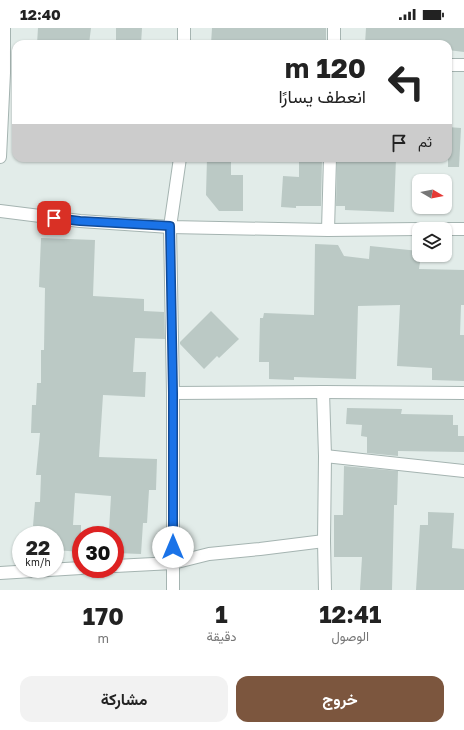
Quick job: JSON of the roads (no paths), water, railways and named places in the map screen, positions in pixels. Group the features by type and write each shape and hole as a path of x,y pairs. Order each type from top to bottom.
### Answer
{"street":[{"path":"0,157 4,73 4,28"},
{"path":"184,28 184,40"},
{"path":"334,28 334,40"},
{"path":"452,65 464,65"},
{"path":"173,590 173,393 170,226 179,162"},
{"path":"328,230 330,162"},
{"path":"0,211 80,221 170,226 328,230 412,229"},
{"path":"452,229 464,229"},
{"path":"323,392 325,456 325,590"},
{"path":"173,393 464,393"},
{"path":"325,456 464,471"},
{"path":"124,566 173,563 209,554 324,541"},
{"path":"0,573 72,569"}]}
